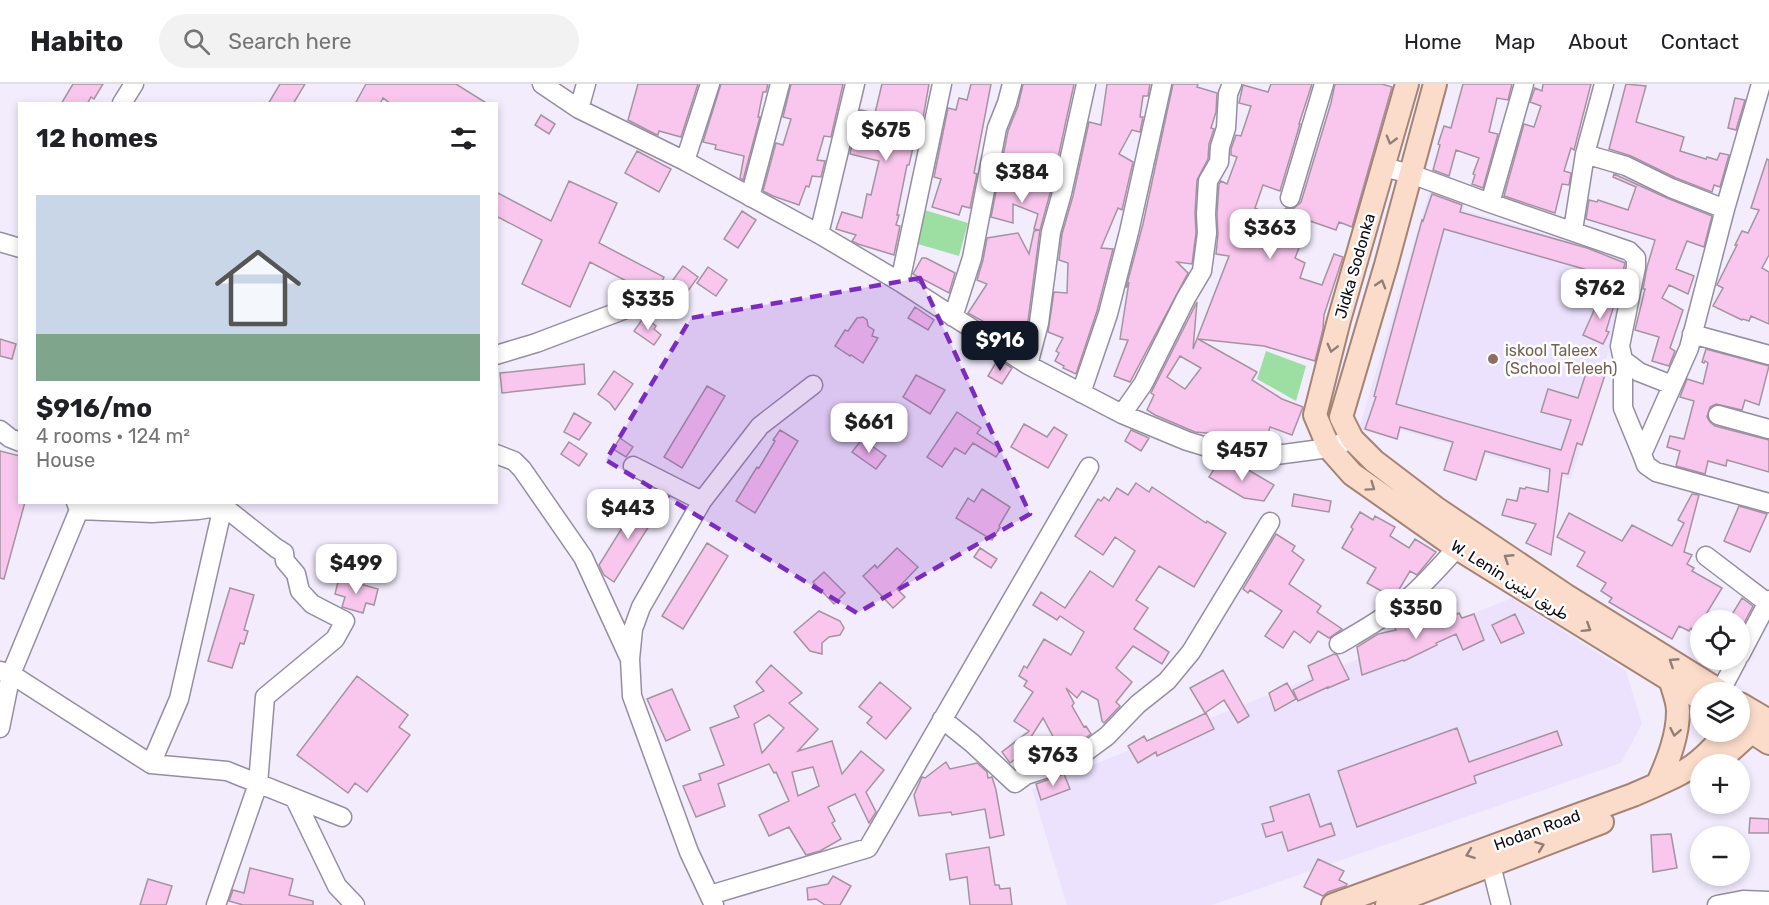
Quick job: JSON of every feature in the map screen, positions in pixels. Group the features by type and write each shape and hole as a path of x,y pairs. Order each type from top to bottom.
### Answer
{"main road":[{"name":"Jidka Sodonka","path":"1329,448 1315,415 1339,320 1407,84"},
{"name":"Jidka Sodonka","path":"1352,439 1341,417 1386,266 1435,84"},
{"name":"W. Lenin طريق لينين","path":"1352,439 1430,517 1456,548 1670,679 1690,686"},
{"name":"W. Lenin طريق لينين","path":"1329,448 1352,474 1565,595 1696,682"},
{"path":"1658,783 1666,765 1676,728 1678,709 1670,679"},
{"path":"1724,754 1752,721"},
{"name":"Hodan Road","path":"1706,754 1718,742"},
{"name":"Hodan Road","path":"1333,905 1633,795 1658,783 1690,777"},
{"name":"Hodan Road","path":"1388,905 1610,819 1690,778"}],"street":[{"path":"123,102 134,84"},
{"path":"542,84 579,109 685,161 819,234 900,282 1029,365 1122,414 1186,441 1230,453 1276,455 1329,448 1352,439"},
{"path":"579,109 586,84"},
{"path":"685,161 710,84"},
{"path":"750,197 780,84"},
{"path":"819,234 855,84"},
{"path":"900,282 942,84"},
{"path":"953,317 972,258 997,128 1012,84"},
{"path":"1029,365 1039,323 1051,232 1062,194 1086,84"},
{"path":"1081,393 1108,314 1162,84"},
{"path":"1122,414 1143,384 1202,271 1207,233 1208,181 1219,162 1220,147 1226,128 1228,94 1232,84"},
{"path":"1290,198 1324,84"},
{"path":"1490,204 1524,84"},
{"path":"1573,231 1585,154 1604,84"},
{"path":"1642,454 1689,348 1725,209 1761,84"},
{"path":"1585,154 1626,166 1671,188 1725,209"},
{"path":"1383,167 1411,174 1490,204 1629,251 1636,258 1636,267 1620,346 1623,360 1623,408 1646,465 1656,472 1769,503"},
{"path":"0,242 18,247"},
{"path":"498,354 536,343 639,304"},
{"path":"1692,334 1769,355"},
{"path":"1623,360 1639,372 1672,386"},
{"path":"813,385 760,426 702,501 641,607 633,629 630,659 632,696 689,852 712,900 868,848 1089,467"},
{"path":"1718,415 1769,429"},
{"path":"0,430 18,441"},
{"path":"498,455 514,461 522,469 583,557 630,659"},
{"path":"633,466 702,501"},
{"path":"0,728 5,673 77,506 152,513 223,506 284,553 285,561 296,574 300,591 312,604 345,621 335,639 265,697 258,784 216,905"},
{"path":"151,764 179,699 223,506"},
{"path":"942,719 972,742 1015,783 1026,775 1084,753 1107,736 1138,704 1167,681 1191,652 1270,522"},
{"path":"1339,644 1404,602 1456,548"},
{"path":"1706,556 1769,603 1750,637"},
{"path":"5,673 151,764 227,771 342,817"},
{"path":"294,799 337,886 355,905"},
{"path":"1491,865 1501,905"},
{"path":"1717,905 1743,900 1769,901"}],"highlighted area":[{"path":"920,278 1030,514 857,613 606,460 691,318"}],"shaded area":[{"name":"iskool Taleex (School Teleeh)","path":"1430,189 1466,200 1463,210 1627,258 1619,286 1627,289 1571,479 1401,430 1398,440 1359,429"},
{"path":"1512,598 1626,671 1642,724 1621,763 1212,905 1067,905 1032,789"}],"green space":[{"path":"921,209 968,223 959,256 911,242"},
{"path":"1266,351 1306,366 1296,401 1257,379"}],"building":[{"path":"73,84 103,84 94,99 91,97 88,102 62,102"},
{"path":"280,84 305,84 294,102 269,102"},
{"path":"366,84 456,84 485,102 388,102 383,98 381,102 356,102"},
{"path":"638,84 698,84 681,137 659,131 658,135 628,120"},
{"path":"721,84 768,84 766,92 763,92 758,117 760,117 743,180 740,178 744,156 715,149 716,145 703,142"},
{"path":"791,84 843,84 831,137 824,136 817,160 825,161 821,177 812,176 799,205 763,191 776,143 783,145 791,119 783,117"},
{"path":"882,84 929,84 923,118 920,117 909,165 907,165 897,215 899,215 896,225 900,226 894,255 858,244 852,241 856,235 836,229 842,212 862,218 867,194 871,195 879,161 850,154 860,110 875,113"},
{"path":"971,84 991,84 974,173 977,174 970,208 962,206 959,215 932,207 941,179 934,177 948,108 956,110 959,98 967,100"},
{"path":"1023,84 1074,84 1040,230 1028,321 1021,334 1005,326 1002,332 968,313 987,284 977,280 987,238 1018,233 1029,254 1034,231 1039,230 1034,229 1038,214 1013,204 1013,223 991,217 1008,131 1018,106"},
{"path":"1107,84 1150,84 1148,96 1143,96 1140,132 1132,130 1119,154 1133,162 1122,210 1118,208 1101,248 1113,249 1097,311 1076,374 1055,361 1059,353 1056,351 1063,338 1048,332 1054,292 1067,293 1068,263 1059,260 1062,234 1089,122 1101,125"},
{"path":"1173,84 1198,84 1197,87 1217,93 1216,112 1211,128 1214,129 1209,144 1208,159 1197,180 1196,233 1192,264 1177,262 1188,273 1130,382 1114,376 1128,340 1120,339 1129,282 1126,288 1143,224"},
{"path":"1271,84 1312,84 1280,191 1263,185 1255,208 1275,218 1286,208 1293,209 1301,202 1335,84 1382,84 1392,87 1352,227 1339,222 1336,230 1310,221 1295,258 1305,263 1300,278 1322,285 1334,254 1343,257 1324,315 1315,361 1264,346 1198,339 1257,372 1252,380 1282,399 1303,407 1292,435 1270,427 1267,437 1251,433 1251,437 1195,432 1147,410 1154,395 1151,393 1197,302 1193,349 1229,256 1216,254 1219,184 1221,181 1227,184 1237,157 1231,155 1231,149 1236,135 1241,136 1251,106 1239,103 1243,85 1268,92","holes":["1180,356 1201,368 1185,389 1167,377"]},
{"path":"1463,84 1512,84 1508,100 1497,98 1489,132 1498,134 1483,188 1472,184 1479,158 1456,150 1449,176 1433,170 1444,126 1451,128"},
{"path":"1543,84 1591,84 1574,150 1571,148 1564,171 1571,173 1569,185 1562,184 1555,213 1504,196 1524,124 1534,127 1541,106 1530,102 1535,88 1542,91"},
{"path":"1626,84 1646,86 1636,122 1684,137 1680,151 1717,160 1720,153 1729,155 1720,187 1714,185 1712,192 1676,178 1631,156 1609,149"},
{"path":"1735,98 1745,100 1736,130 1728,128"},
{"path":"541,115 555,124 549,134 535,125"},
{"path":"637,151 671,169 659,192 625,173"},
{"path":"1767,159 1769,160 1769,255 1762,268 1769,272 1769,324 1751,316 1749,321 1742,320 1713,306 1723,288 1717,285 1737,245 1735,245 1742,231 1748,233 1759,210 1751,208"},
{"path":"1614,174 1712,216 1704,247 1687,241 1676,269 1694,276 1688,294 1669,285 1662,298 1683,310 1670,348 1675,351 1669,366 1652,361 1659,337 1635,330 1645,289 1643,289 1647,267 1655,240 1586,219 1589,200 1597,202 1598,200 1628,210 1636,187 1613,177"},
{"path":"569,181 617,203 599,243 664,277 655,296 590,262 570,307 522,284 542,240 498,217 498,193 551,221"},
{"path":"1432,194 1462,205 1460,212 1587,248 1625,263 1621,280 1608,276 1595,304 1579,297 1591,271 1444,229 1396,404 1561,450 1571,420 1541,412 1548,389 1578,398 1587,370 1605,375 1582,445 1577,443 1568,474 1562,473 1551,555 1526,543 1536,524 1502,515 1507,499 1517,501 1520,488 1525,489 1526,487 1548,492 1550,469 1485,451 1476,480 1444,470 1453,442 1400,427 1397,439 1365,429 1376,397 1374,396 1422,220"},
{"path":"742,211 756,220 738,248 724,239"},
{"path":"922,258 955,273 949,293 913,274"},
{"path":"683,266 698,277 685,295 670,284"},
{"path":"708,267 727,280 716,296 697,283"},
{"path":"1601,295 1615,302 1606,331 1609,332 1603,344 1583,335"},
{"path":"915,307 934,320 928,330 908,318"},
{"path":"644,317 656,326 654,329 661,335 654,345 634,331"},
{"path":"863,317 867,320 868,326 874,330 872,336 878,338 863,363 835,346 845,330 848,331 857,318"},
{"path":"0,339 16,344 12,359 0,356"},
{"path":"1706,349 1769,366 1759,405 1745,400 1742,410 1716,404 1710,407 1707,417 1715,426 1769,440 1769,472 1727,460 1726,466 1708,461 1705,474 1676,466 1680,451 1667,447 1670,436 1684,439 1694,401 1680,397 1687,379 1703,384 1708,363 1702,362"},
{"path":"998,359 1012,368 1002,384 988,376"},
{"path":"584,364 585,384 502,393 500,373"},
{"path":"614,371 633,384 615,410 598,394"},
{"path":"916,375 945,390 930,414 903,397"},
{"path":"707,386 725,396 682,468 664,457"},
{"path":"957,412 981,428 977,433 1001,449 996,457 973,443 965,454 955,448 942,467 927,457"},
{"path":"574,413 591,423 579,440 564,432"},
{"path":"1024,424 1047,437 1054,427 1067,435 1048,468 1011,447"},
{"path":"780,430 798,441 755,513 736,501 757,467 759,468"},
{"path":"1131,430 1149,438 1141,451 1125,441"},
{"path":"620,438 633,447 626,457 613,449"},
{"path":"862,439 886,456 876,469 852,452"},
{"path":"569,442 587,454 579,466 561,454"},
{"path":"0,451 18,456 18,504 24,504 4,579 0,578"},
{"path":"1218,463 1226,468 1228,465 1240,465 1274,485 1264,501 1244,498 1209,477"},
{"path":"1136,483 1149,492 1152,487 1206,523 1207,521 1226,533 1194,587 1159,566 1136,600 1148,608 1134,629 1169,652 1162,664 1133,646 1116,668 1132,682 1116,702 1120,706 1104,723 1098,700 1082,691 1077,698 1066,688 1074,703 1072,706 1084,727 1086,726 1091,734 1078,743 1039,759 1036,753 1057,744 1043,718 1019,756 1010,763 1002,752 1029,731 1014,721 1033,692 1024,686 1027,681 1019,676 1024,666 1027,668 1044,639 1071,655 1084,632 1060,616 1057,620 1033,605 1041,592 1065,608 1090,571 1113,587 1135,551 1115,537 1103,555 1075,536 1098,499 1101,501 1104,497 1109,501 1117,488 1128,495"},
{"path":"982,489 1010,507 992,540 956,518 968,498 974,502"},
{"path":"1294,494 1331,501 1329,512 1292,506"},
{"path":"1692,494 1699,495 1684,552 1692,555 1687,564 1694,568 1692,571 1722,588 1709,610 1690,610 1690,630 1679,626 1672,639 1609,602 1612,598 1601,591 1606,583 1577,566 1585,552 1557,537 1569,513 1622,541 1632,525 1672,546 1684,523 1678,520"},
{"path":"640,499 659,510 614,582 604,575 599,565"},
{"path":"1739,506 1767,514 1750,552 1724,541"},
{"path":"1360,512 1373,520 1375,516 1395,527 1390,536 1409,548 1415,539 1436,552 1417,575 1410,571 1397,593 1392,597 1367,583 1376,568 1342,548"},
{"path":"1276,534 1295,546 1292,551 1304,560 1289,584 1321,606 1317,612 1342,629 1329,638 1318,631 1310,643 1294,631 1283,648 1265,636 1282,611 1250,590 1248,593 1243,589"},
{"path":"707,543 728,556 683,629 662,616"},
{"path":"897,548 918,567 897,589 905,597 893,608 863,576 875,565 877,568"},
{"path":"980,548 997,559 991,568 974,557"},
{"path":"824,572 845,593 834,604 813,582"},
{"path":"339,578 378,589 374,605 366,603 363,613 342,607 345,597 335,594"},
{"path":"230,588 254,595 244,630 248,631 244,644 240,643 232,668 208,661"},
{"path":"1742,598 1753,606 1750,612 1735,610"},
{"path":"819,611 840,621 844,628 840,635 829,637 822,643 822,654 810,651 794,632"},
{"path":"1409,612 1411,620 1427,612 1433,625 1459,613 1462,618 1474,614 1484,640 1463,650 1456,634 1404,661 1362,675 1357,647 1378,634 1396,630 1393,624"},
{"path":"1515,614 1524,633 1501,643 1492,625"},
{"path":"1334,654 1337,655 1349,679 1298,701 1293,690 1313,680 1308,666"},
{"path":"771,665 802,693 789,703 818,729 798,751 832,741 842,774 861,751 884,770 866,792 876,812 869,823 855,794 828,807 835,821 832,823 841,839 820,851 806,855 789,827 769,836 759,815 789,801 776,772 774,773 769,764 718,784 725,806 696,817 683,786 701,780 699,774 724,765 710,728 739,717 734,706 764,691 756,682","holes":["769,715 784,728 762,753 754,724","813,767 819,786 798,796 792,772"]},
{"path":"1223,670 1249,716 1238,723 1224,700 1205,713 1190,688"},
{"path":"357,676 408,715 399,727 410,735 367,792 355,783 348,793 297,755"},
{"path":"880,682 911,708 886,739 867,723 872,717 859,707"},
{"path":"1287,683 1296,699 1275,711 1269,693"},
{"path":"672,689 690,730 666,741 647,699"},
{"path":"1206,713 1214,729 1157,756 1156,752 1138,763 1128,746 1144,736 1147,741"},
{"path":"1457,728 1469,762 1557,731 1562,745 1474,776 1476,783 1357,827 1338,771"},
{"path":"946,762 950,769 977,763 987,772 988,778 992,777 1004,835 990,838 985,809 952,815 951,812 919,816 914,795 922,777 925,778"},
{"path":"1064,774 1070,789 1041,800 1036,784"},
{"path":"1309,794 1320,827 1331,823 1335,835 1288,851 1282,832 1266,837 1262,824 1274,821 1270,807"},
{"path":"1750,818 1769,819 1769,833 1750,833"},
{"path":"1671,834 1677,868 1653,872 1651,835"},
{"path":"989,847 995,885 999,885 1000,889 1010,888 1012,905 970,905 967,877 950,880 946,854"},
{"path":"1318,859 1344,871 1339,880 1347,884 1346,886 1323,896 1304,887"},
{"path":"250,868 293,879 289,895 313,901 313,905 243,905 229,901 233,890 244,893"},
{"path":"833,876 851,886 840,905 825,905 816,899 808,900 807,888 828,884"},
{"path":"148,879 172,886 166,905 140,905"}],"place":[{"name":"iskool Taleex (School Teleeh)","path":"1493,359"}]}
